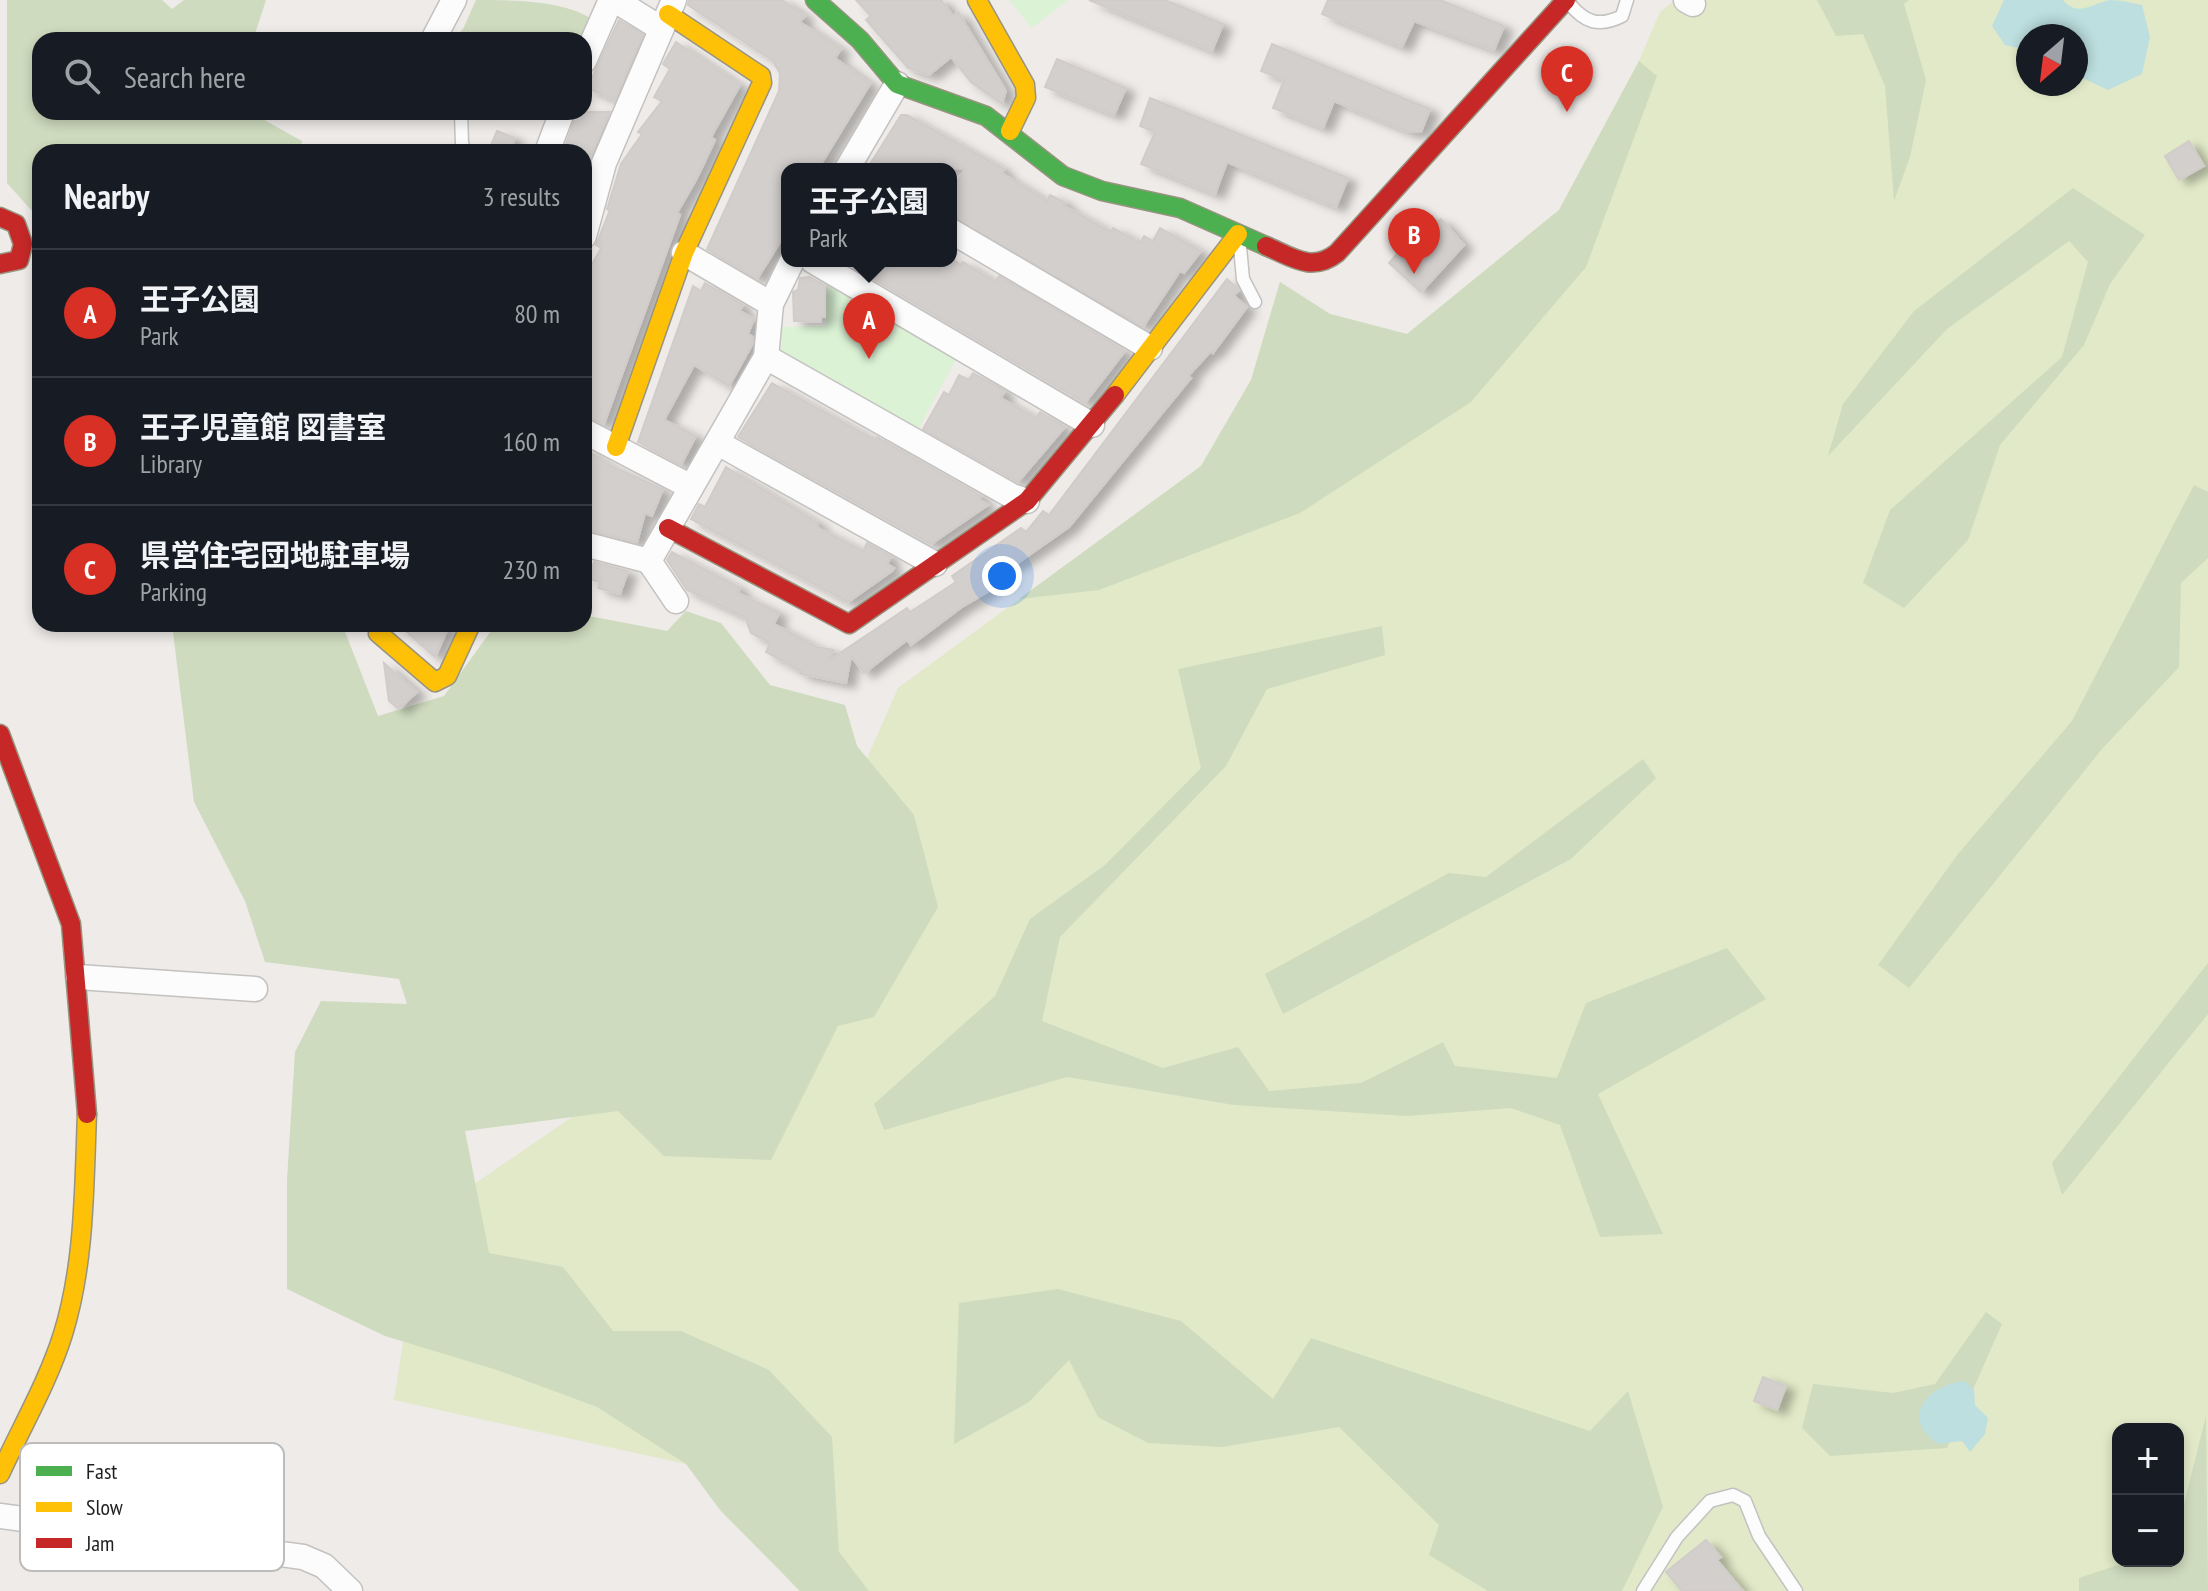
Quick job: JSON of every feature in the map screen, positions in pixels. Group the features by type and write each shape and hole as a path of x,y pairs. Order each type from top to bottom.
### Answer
{"street":[{"path":"438,32 454,0"},
{"path":"592,44 613,0 667,14 761,76 762,83 684,253 616,447"},
{"path":"815,0 860,40 897,84 986,116 1010,131 1063,176 1102,191 1180,208 1235,238 1310,265 1331,258 1566,0"},
{"path":"977,0 1025,85 1026,98 1010,131"},
{"path":"592,207 604,163 667,14"},
{"path":"851,163 897,84"},
{"path":"550,144 559,120"},
{"path":"0,217 16,224 23,244 19,260 0,264"},
{"path":"957,235 1150,348"},
{"path":"668,528 849,624 1027,501 1092,425 1235,238"},
{"path":"684,253 771,304"},
{"path":"649,561 766,357 771,304 789,267"},
{"path":"823,267 1092,425"},
{"path":"766,357 1012,496 1027,501"},
{"path":"592,435 691,487"},
{"path":"718,443 935,564"},
{"path":"592,546 649,561 676,601"},
{"path":"378,632 435,682 447,676 467,632"},
{"path":"0,734 71,924 88,1095 79,1259 62,1338 0,1474"},
{"path":"78,977 255,989"},
{"path":"0,1516 20,1519"},
{"path":"284,1554 303,1557 324,1566 350,1591"}],"lane":[{"path":"1566,0 1582,18 1606,24 1622,16 1627,0"},
{"path":"461,120 462,144"},
{"path":"1235,238 1240,247 1243,279 1255,302"},
{"path":"1643,1591 1677,1537 1710,1501 1733,1495 1745,1501 1759,1536 1796,1591"}],"green space":[{"path":"7,0 162,0 172,9 184,0 266,0 256,32 32,32 32,120 264,120 302,141 301,144 32,144 32,211 7,183"},
{"path":"476,0 525,1 559,6 588,17 599,25 592,32 460,32"},
{"path":"1009,0 1068,0 1032,28"},
{"path":"1675,0 2208,0 2208,1591 799,1591 686,1464 394,1400 422,1220 700,1029 831,840 898,688 1201,466 1251,380 1280,282 1330,314 1407,334 1559,210 1639,61 1660,12"},
{"path":"1817,0 1909,0 1904,4 1926,80 1910,157 1894,201 1885,86 1863,34 1836,36"},
{"path":"1639,61 1657,76 1586,267 1471,402 1300,513 1099,590 1019,599 1201,466 1251,380 1280,282 1330,314 1407,334 1559,210"},
{"path":"2073,188 2145,235 2110,284 2084,345 2000,445 1968,540 1904,608 1863,583 1890,510 2062,357 2088,262 2069,241 1947,329 1828,456 1843,404 1914,311"},
{"path":"827,282 956,359 916,433 781,358 782,327 825,326"},
{"path":"2194,485 2208,492 2208,558 2181,583 2179,667 2102,749 1909,988 1878,965 1958,854 2072,721"},
{"path":"686,611 721,623 770,685 845,705 857,746 914,815 938,907 874,1017 838,1026 771,1160 664,1156 618,1111 465,1131 489,1253 563,1267 613,1331 681,1331 769,1370 832,1437 839,1552 869,1591 800,1591 720,1510 686,1464 597,1407 497,1370 385,1336 287,1289 287,1180 295,1052 321,1001 407,1004 399,979 265,962 245,901 194,802 173,632 345,632 378,716 444,696 490,632 592,632 592,617 667,631"},
{"path":"1382,626 1385,655 1267,689 1226,766 1060,937 1042,1021 1163,1068 1238,1047 1269,1091 1361,1083 1443,1042 1455,1066 1557,1078 1586,1003 1727,948 1766,999 1598,1094 1663,1234 1600,1237 1560,1125 1511,1108 1407,1116 1234,1105 1067,1077 884,1130 874,1104 995,996 1030,919 1105,865 1201,768 1178,669"},
{"path":"1643,759 1656,778 1571,859 1283,1014 1265,974 1449,873 1486,877"},
{"path":"2208,963 2208,1014 2062,1195 2052,1163"},
{"path":"1058,1289 1181,1321 1273,1399 1311,1338 1590,1431 1628,1391 1663,1507 1622,1591 1488,1591 1429,1555 1439,1525 1339,1427 1223,1447 1148,1443 1098,1417 1069,1360 1029,1402 954,1444 959,1303"},
{"path":"1986,1312 2002,1324 1947,1448 1830,1456 1802,1428 1813,1384 1893,1393 1935,1384"},
{"path":"2206,1416 2208,1591 2079,1591 2079,1578 2112,1567 2184,1567 2184,1504"}],"water":[{"path":"2004,0 2063,0 2080,9 2110,0 2142,5 2150,37 2142,74 2108,90 2088,81 2088,24 2016,24 2016,47 2005,45 1992,26"},
{"path":"1965,1381 1974,1390 1975,1405 1988,1418 1985,1434 1970,1452 1962,1441 1938,1444 1926,1434 1920,1413 1930,1396 1940,1389"}],"building":[{"path":"689,0 782,0 805,16 800,22 841,49 835,58 870,84 822,163 781,163 781,241 757,279 707,249 779,91 780,73 772,60 688,5"},
{"path":"856,0 941,0 953,16 958,12 1006,91 1002,104 971,82 951,57 929,75 908,68 866,20 871,16"},
{"path":"1089,0 1165,0 1223,24 1212,51"},
{"path":"1328,0 1440,0 1504,26 1494,50 1414,21 1402,47 1322,14"},
{"path":"619,20 643,35 615,100 592,90 592,77"},
{"path":"676,42 740,85 711,137 715,140 677,213 680,215 604,424 592,419 592,264 601,248 596,245 610,210 607,209 621,164 642,134 638,132 662,101 654,97 670,69 663,64"},
{"path":"1272,44 1430,109 1421,132 1409,132 1334,101 1323,128 1273,108 1284,80 1261,71"},
{"path":"1057,59 1126,88 1114,115 1045,87"},
{"path":"1150,98 1348,178 1336,207 1227,162 1215,194 1141,164 1155,132 1140,126"},
{"path":"592,112 610,112 592,153 592,144 566,144 574,120 592,120"},
{"path":"901,115 907,115 1004,169 1002,173 1047,201 1050,195 1111,232 1113,228 1140,243 1144,236 1153,241 1160,228 1201,251 1184,273 1180,271 1143,327 957,219 957,182 965,169 957,169 957,163 871,163"},
{"path":"497,131 515,138 513,144 491,144"},
{"path":"2189,141 2204,166 2179,180 2165,156"},
{"path":"1430,216 1437,222 1441,219 1464,245 1421,292 1389,263"},
{"path":"957,262 961,265 963,262 995,282 999,276 1125,351 1085,403 853,267 957,267"},
{"path":"810,277 825,286 825,317 821,317 821,322 794,321 793,292 798,290 800,278"},
{"path":"1227,279 1239,290 1234,296 1247,307 1213,353 1211,351 1188,376 1191,378 1069,527 1005,572 1011,578 962,607 911,645 907,640 864,673 851,656 846,683 801,674 801,671 766,652 770,643 751,633 745,617 687,590 667,560 672,552 740,588 738,593 779,613 774,624 817,647 834,650 828,661 907,608 910,612 956,582 952,576 1021,528 1026,532 1043,511 1049,515"},
{"path":"705,283 743,305 740,311 754,319 748,334 753,337 752,345 729,386 694,365 664,420 696,436 681,465 638,442 693,286 701,291"},
{"path":"973,373 1005,391 1001,398 1036,418 1040,412 1065,427 1018,482 923,429 944,392 949,395 959,375 969,380"},
{"path":"772,383 875,440 877,437 981,496 979,499 988,505 931,544 738,437"},
{"path":"592,453 609,465 663,489 652,516 645,513 637,542 592,531"},
{"path":"726,467 818,523 818,528 863,551 867,543 891,557 887,564 894,568 848,602 691,519 699,504 705,507"},
{"path":"594,562 628,571 620,594 598,588 600,582 592,580"},
{"path":"407,632 446,632 435,657"},
{"path":"384,663 417,692 399,709 389,701"},
{"path":"1763,1377 1786,1386 1777,1410 1754,1401"},
{"path":"1706,1540 1721,1557 1717,1560 1743,1591 1682,1591 1666,1572"}],"traffic: fast":[{"path":"815,0 860,40 897,84 986,116 1063,176 1102,191 1180,208 1266,246"}],"traffic: slow":[{"path":"977,0 1025,85 1026,98 1010,131"},
{"path":"616,447 684,253 762,83 761,76 668,14"},
{"path":"1115,395 1238,234"},
{"path":"378,632 435,682 447,676 467,632"},
{"path":"0,1474 50,1370 70,1307 82,1225 87,1114"}],"traffic: jam":[{"path":"1266,246 1310,262 1319,262 1337,253 1566,0"},
{"path":"0,217 16,224 23,244 19,260 0,264"},
{"path":"668,528 849,624 1027,501 1115,395"},
{"path":"0,734 71,924 87,1114"}],"place":[{"name":"県営住宅団地駐車場","path":"1567,112"},
{"name":"王子児童館 図書室","path":"1414,274"},
{"name":"王子公園","path":"869,359"}]}
